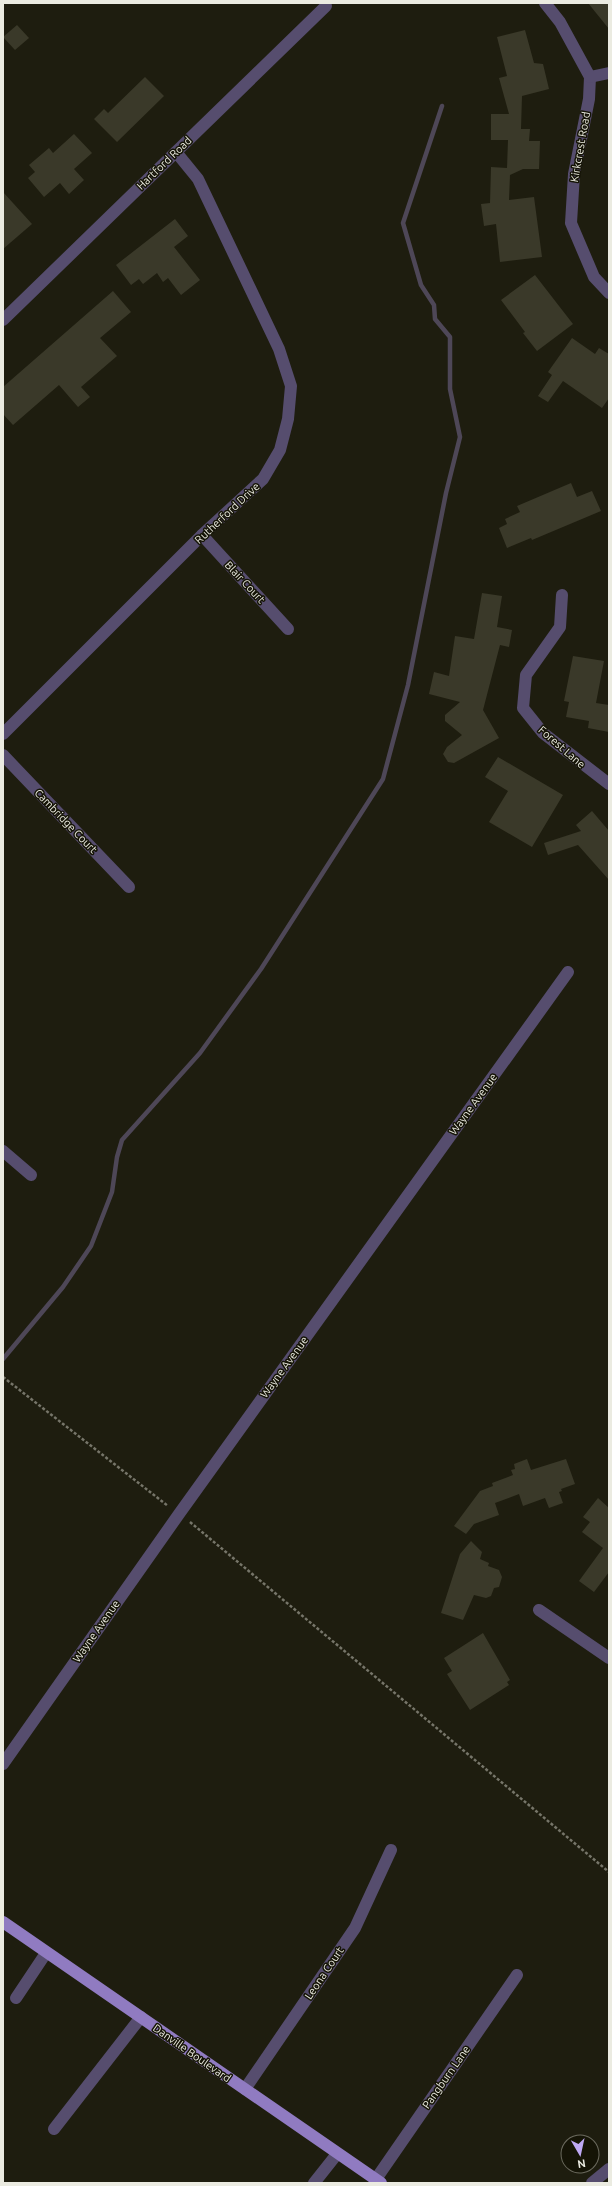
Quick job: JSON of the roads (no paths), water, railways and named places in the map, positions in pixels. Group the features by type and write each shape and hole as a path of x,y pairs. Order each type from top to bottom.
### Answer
{"main road":[{"name":"Danville Boulevard","path":"3,1922 378,2181"}],"street":[{"path":"545,3 560,22 590,77"},
{"name":"Hartford Road","path":"3,320 326,6"},
{"path":"590,77 609,73"},
{"path":"590,77 609,78"},
{"name":"Kirkcrest Road","path":"590,77 589,99 574,174 571,223 594,277 609,293"},
{"name":"Rutherford Drive","path":"3,734 202,535 263,479 280,450 288,419 291,386 279,349 198,179 176,152"},
{"name":"Blair Court","path":"202,535 288,628"},
{"name":"Forest Lane","path":"562,595 560,627 526,675 523,708 543,733 609,784"},
{"name":"Cambridge Court","path":"3,755 129,887"},
{"name":"Wayne Avenue","path":"3,1764 179,1514 568,972"},
{"path":"3,1151 31,1175"},
{"path":"539,1610 609,1658"},
{"name":"Leona Court","path":"245,2089 355,1928 391,1850"},
{"path":"16,1998 46,1953"},
{"name":"Pangburn Lane","path":"378,2181 517,1975"},
{"path":"54,2129 141,2017"},
{"path":"314,2183 337,2154"},
{"path":"592,2183 609,2169"}],"waterway":[{"path":"3,1359 63,1287 91,1246 112,1192 117,1157 122,1140 200,1053 261,969 383,779 408,685 446,493 460,437 450,389 450,337 435,319 434,305 421,285 403,223 442,106"}]}
